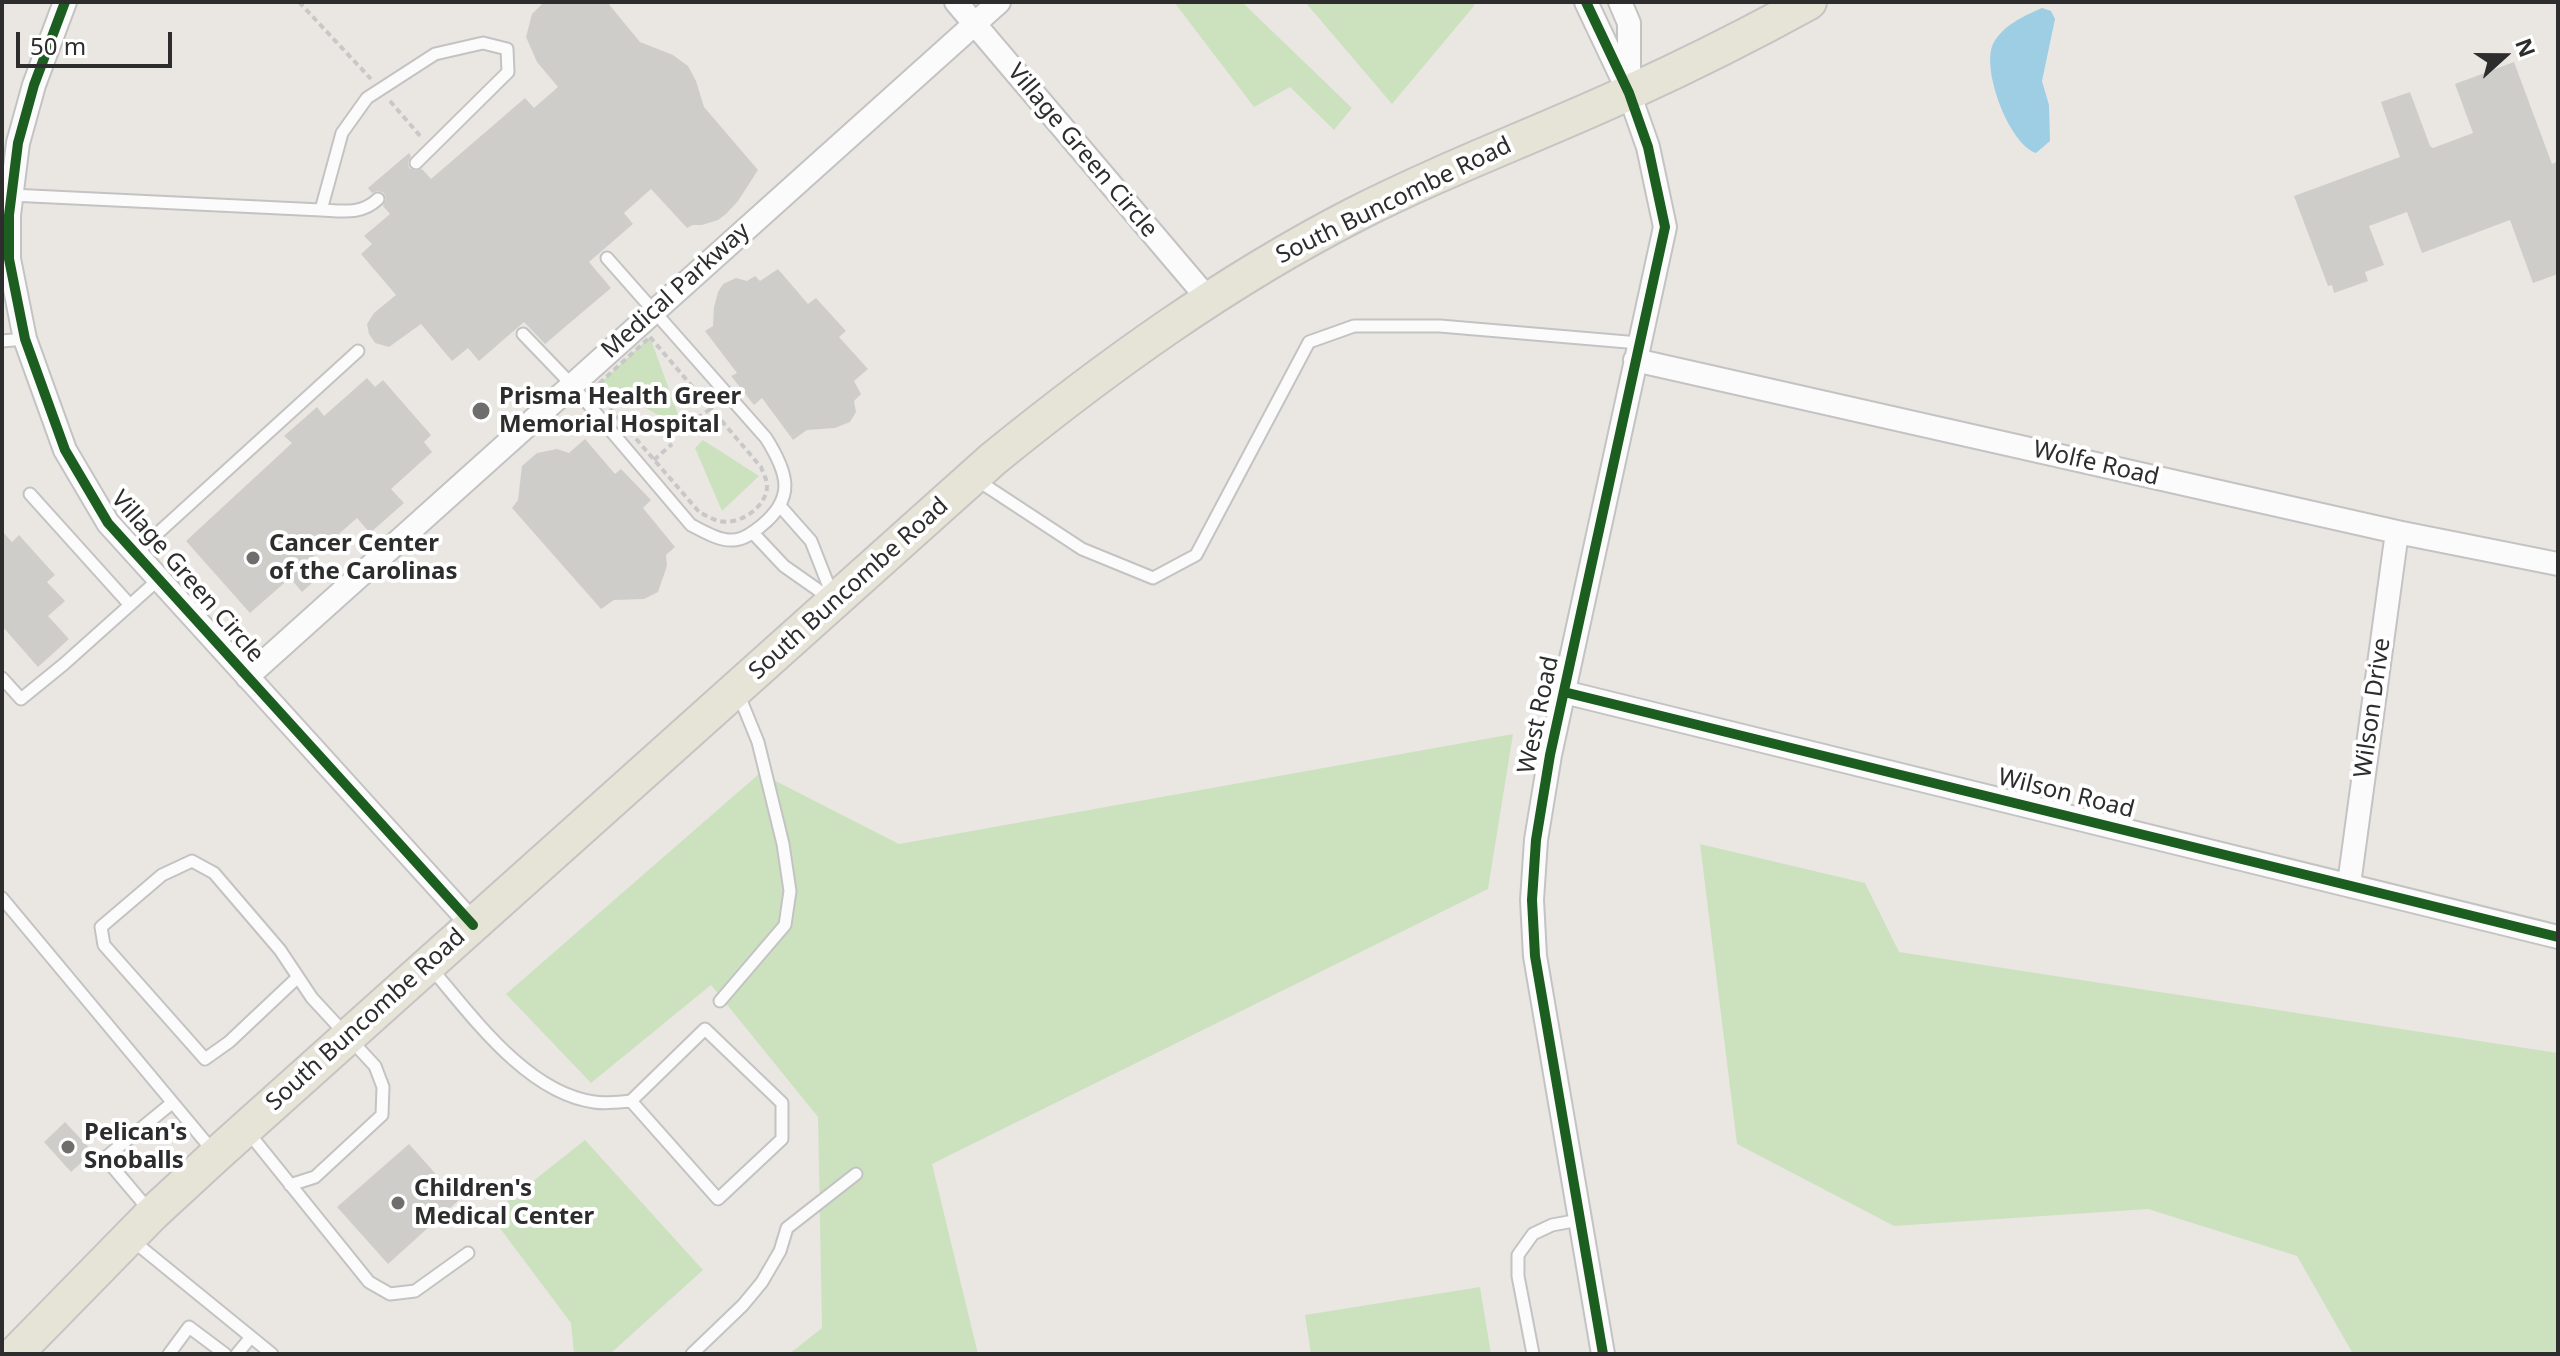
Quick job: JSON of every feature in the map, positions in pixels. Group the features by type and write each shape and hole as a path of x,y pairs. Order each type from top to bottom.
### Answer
{"main road":[{"name":"South Buncombe Road","path":"15,1354 140,1226 347,1037 973,478 1135,348 1281,256 1354,215 1438,175 1629,93 1809,2"}],"street":[{"name":"Village Green Circle","path":"65,2 34,85 7,194 9,259 25,339 65,450 108,523 473,925"},
{"name":"Village Green Circle","path":"956,2 1209,300"},
{"name":"Medical Parkway","path":"247,677 999,2"},
{"path":"1586,2 1629,93"},
{"path":"1620,2 1629,23 1629,93"},
{"name":"West Road","path":"1603,1354 1535,956 1532,900 1536,840 1564,692 1665,227 1648,147 1629,93"},
{"name":"Wolfe Road","path":"1637,351 2397,532 2558,564"},
{"name":"Wilson Drive","path":"2349,884 2397,532"},
{"name":"Wilson Road","path":"1564,692 2558,937"}],"lane":[{"path":"321,210 342,133 367,98 435,54 483,43 507,49 508,72 416,163"},
{"path":"7,194 356,212 378,199"},
{"path":"523,334 572,385 691,525 711,535 733,540 753,533 774,515 785,498 786,481 766,438 607,258"},
{"path":"973,478 1082,549 1153,578 1196,555 1309,342 1354,326 1440,326 1637,351"},
{"path":"2,341 25,339"},
{"path":"136,553 358,351"},
{"path":"30,494 130,605"},
{"path":"780,506 811,541 835,601"},
{"path":"753,533 784,566 835,601"},
{"path":"2,678 21,699 159,579"},
{"path":"720,1001 785,925 790,891 783,844 758,742 737,689"},
{"path":"290,1185 315,1177 382,1115 383,1087 375,1066 312,998 298,977 280,950 214,873 192,861 162,875 101,927 104,945 205,1059 229,1042 298,977"},
{"path":"2,898 216,1155"},
{"path":"428,965 495,1042 535,1077 594,1102 631,1101 705,1029 782,1103 782,1139 718,1199 631,1101"},
{"path":"172,1103 105,1158 140,1226 251,1337 272,1354"},
{"path":"245,1129 369,1282 390,1294 415,1291 468,1253"},
{"path":"692,1354 743,1305 762,1282 780,1251 787,1228 856,1174"},
{"path":"1533,1354 1518,1276 1518,1255 1533,1234 1552,1225 1579,1220"},
{"path":"169,1354 189,1327 225,1354"},
{"path":"237,1354 251,1337"}],"path":[{"path":"299,2 431,149"},
{"path":"650,337 761,467 767,483 765,497 755,510 737,520 720,522 700,513 593,389 650,337"}],"green space":[{"path":"1174,2 1242,2 1352,108 1334,130 1290,87 1254,107"},
{"path":"1305,2 1474,2 1474,6 1392,104"},
{"path":"650,337 678,414 670,422 601,382"},
{"path":"703,440 759,476 722,511 695,448"},
{"path":"1513,734 1488,889 932,1164 978,1354 789,1354 822,1328 818,1117 711,985 591,1083 506,994 760,773 899,844"},
{"path":"1700,844 1865,883 1899,952 2558,1053 2558,1354 2353,1354 2297,1256 2148,1209 1894,1226 1737,1144"},
{"path":"585,1140 703,1270 610,1354 574,1354 571,1323 490,1215"},
{"path":"1480,1287 1491,1354 1311,1354 1305,1315"}],"water":[{"path":"2042,8 2051,11 2055,19 2042,81 2049,105 2050,141 2036,153 2016,136 2007,121 1994,87 1990,55 2002,31"}],"building":[{"path":"544,2 607,2 640,42 673,55 688,66 704,107 758,170 726,214 718,220 687,228 651,189 624,213 633,224 589,262 611,288 545,344 524,322 479,361 468,348 452,361 421,324 389,347 375,343 367,324 374,313 396,295 361,254 372,244 364,236 390,214 383,206 386,199 384,193 372,193 368,188 409,153 409,168 415,171 422,169 431,179 525,98 534,108 558,87 537,62 526,37 532,14"},
{"path":"2514,62 2552,164 2558,161 2558,274 2533,283 2510,220 2422,253 2407,212 2369,226 2384,265 2365,272 2368,281 2334,293 2332,285 2328,286 2294,196 2400,157 2381,102 2410,92 2433,148 2473,133 2455,84"},
{"path":"778,269 808,304 816,298 846,331 839,337 868,369 854,381 861,394 854,401 856,412 850,422 835,428 807,430 793,440 762,398 754,405 731,376 737,373 705,331 713,326 714,307 723,284 736,278 747,281 755,276 760,281"},
{"path":"367,378 375,387 383,380 431,435 424,442 432,452 391,489 404,503 370,533 357,518 307,562 320,576 302,592 290,578 250,613 186,541 292,443 284,436 317,407 324,416"},
{"path":"585,439 615,474 621,469 651,500 643,508 675,547 666,555 667,566 658,592 644,599 614,600 601,609 512,508 518,500 522,466 537,453 557,449 569,453"},
{"path":"2,531 12,542 19,535 55,575 47,582 65,601 48,616 69,639 38,667 2,626"},
{"name":"Pelican's Snoballs","path":"65,1122 93,1152 71,1172 44,1142"},
{"name":"Children's Medical Center","path":"409,1144 459,1200 388,1264 337,1207"}],"cycle path":[{"path":"65,2 34,85 18,143 9,215 9,259 25,339 65,450 108,523 473,925"},
{"path":"1586,2 1629,93 1648,147 1665,227 1550,755 1536,840 1532,900 1535,956 1603,1354"},
{"path":"1564,692 2558,937"}],"place":[{"name":"Prisma Health Greer Memorial Hospital","path":"481,411"},
{"name":"Cancer Center of the Carolinas","path":"253,558"},
{"name":"Pelican's Snoballs","path":"68,1147"},
{"name":"Children's Medical Center","path":"398,1203"}]}
